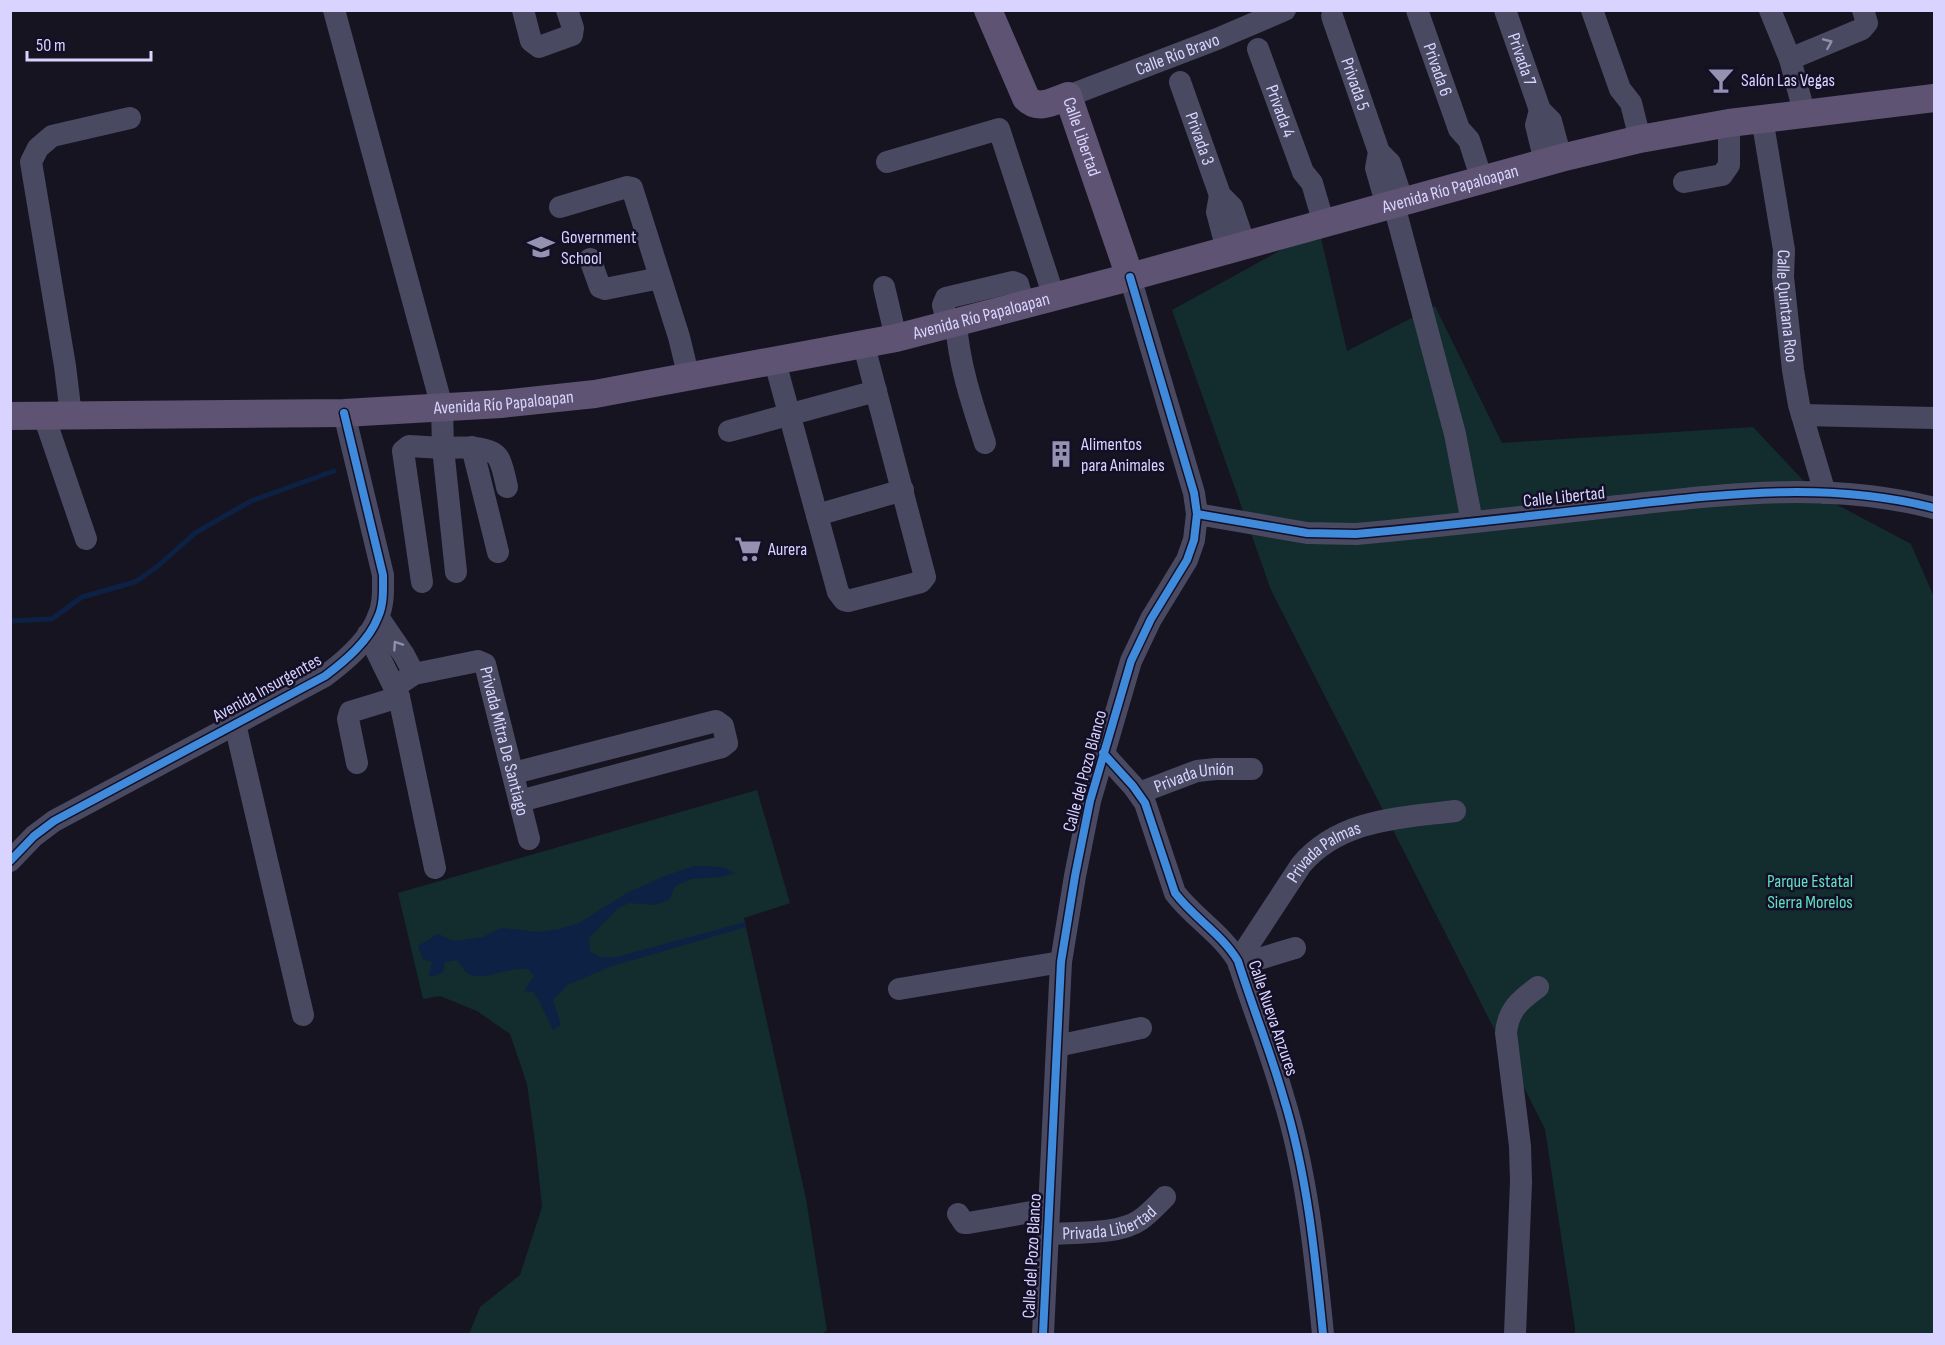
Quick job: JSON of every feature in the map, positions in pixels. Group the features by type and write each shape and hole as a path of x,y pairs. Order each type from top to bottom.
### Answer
{"main road":[{"name":"Calle Libertad","path":"988,10 1026,98 1034,104 1044,105 1068,96 1130,277"},
{"name":"Avenida Río Papaloapan","path":"10,416 344,412 542,400 595,394 864,346 1130,277 1553,160 1633,141 1804,112 1934,99"}],"street":[{"path":"334,10 442,407 443,448 456,572"},
{"path":"523,10 531,41 539,47 572,35 573,28 567,10"},
{"name":"Calle Río Bravo","path":"1068,96 1217,39 1285,10"},
{"name":"Privada 6","path":"1417,10 1459,129 1456,143 1475,182"},
{"name":"Privada 7","path":"1505,10 1540,110 1536,125 1553,160"},
{"path":"1592,10 1620,89 1617,105 1633,141"},
{"path":"1770,10 1790,59 1804,112"},
{"path":"1790,59 1862,29 1867,23 1863,10"},
{"name":"Privada 5","path":"1332,16 1379,152 1376,168 1395,204 1455,434 1472,522"},
{"name":"Privada 4","path":"1258,48 1303,172 1300,186 1317,226"},
{"name":"Privada 3","path":"1180,82 1220,195 1216,212 1236,248"},
{"path":"86,539 57,416 65,366 31,162 38,148 52,136 130,118"},
{"name":"Calle Quintana Roo","path":"1762,118 1784,250 1783,277 1792,359 1802,415 1825,493"},
{"path":"1684,183 1722,175 1730,165 1729,123"},
{"path":"887,162 999,129 1054,297"},
{"path":"560,207 627,187 632,188 689,378"},
{"path":"590,260 600,287 605,289 660,278"},
{"name":"Calle del Pozo Blanco","path":"1043,1335 1061,962 1075,876 1090,801 1131,661 1139,641 1186,560 1194,540 1197,514 1194,493 1130,277"},
{"path":"884,287 896,338"},
{"path":"952,324 964,376 985,443"},
{"path":"775,362 840,597 848,601 921,582 926,577 864,346"},
{"path":"729,431 876,391"},
{"path":"344,412 383,575 382,599 373,626 404,655 398,682 435,868"},
{"path":"1802,415 1935,418"},
{"path":"422,582 403,451 409,447 472,447 492,452 498,457 507,487"},
{"path":"472,447 498,552"},
{"path":"817,515 903,490"},
{"name":"Calle Libertad","path":"1197,514 1307,534 1356,534 1733,494 1825,493 1899,499 1935,508"},
{"name":"Avenida Insurgentes","path":"10,861 34,836 54,821 325,676 351,655 373,626"},
{"path":"351,655 398,682"},
{"name":"Privada Mitra De Santiago","path":"398,682 478,661 485,664 529,839"},
{"path":"357,763 348,719 350,712 398,682"},
{"path":"514,773 716,721 723,726 727,739 727,743 722,747 520,801"},
{"path":"235,724 303,1015"},
{"name":"Calle Nueva Anzures","path":"1103,753 1139,793 1150,817 1175,893 1226,945 1239,963 1291,1126 1310,1216 1323,1335"},
{"name":"Privada Unión","path":"1139,793 1197,771 1252,769"},
{"name":"Privada Palmas","path":"1239,963 1301,865 1325,843 1360,826 1382,820 1455,811"},
{"path":"1239,963 1295,948"},
{"path":"899,989 1061,962"},
{"path":"1515,1335 1520,1164 1506,1033 1507,1021 1518,1001 1538,987"},
{"path":"1057,1046 1141,1028"},
{"name":"Privada Libertad","path":"1048,1234 1108,1230 1126,1226 1139,1221 1164,1197"},
{"path":"958,1214 964,1223 968,1224 1049,1209"}],"green space":[{"name":"Parque Estatal Sierra Morelos","path":"1319,229 1347,351 1435,306 1502,443 1753,427 1815,493 1911,544 1934,597 1934,1334 1575,1334 1545,1129 1271,590 1172,310"},
{"path":"757,790 790,903 744,918 806,1199 827,1330 822,1334 469,1334 480,1307 520,1275 542,1207 527,1084 510,1034 477,1011 440,996 423,999 398,893"}],"water":[{"path":"694,866 722,867 735,873 721,877 691,879 675,886 670,899 655,905 629,903 618,908 589,938 590,951 599,957 617,957 745,922 746,927 612,966 567,985 553,1000 561,1025 553,1030 533,992 524,991 534,976 528,969 479,976 466,972 457,960 445,962 443,972 429,976 432,962 423,959 418,946 438,934 454,941 483,937 502,928 539,932 560,929 579,923 627,893"}],"waterway":[{"path":"10,621 52,619 82,597 135,582 158,566 195,533 251,501 334,471"}],"cycle path":[{"path":"1043,1334 1061,962 1075,876 1090,801 1131,661 1151,619 1187,560 1194,540 1197,514 1194,493 1130,277"},
{"path":"10,861 34,836 54,821 325,676 348,657 369,634 380,612 383,575 344,413"},
{"path":"1197,514 1307,533 1356,534 1698,497 1777,492 1855,495 1934,508"},
{"path":"1103,753 1145,803 1175,893 1224,942 1238,961 1278,1079 1298,1154 1313,1244 1323,1334"}],"place":[{"name":"Salón Las Vegas","path":"1721,80"},
{"name":"Government School","path":"541,247"},
{"name":"Alimentos para Animales","path":"1061,454"},
{"name":"Aurera","path":"748,549"}]}
